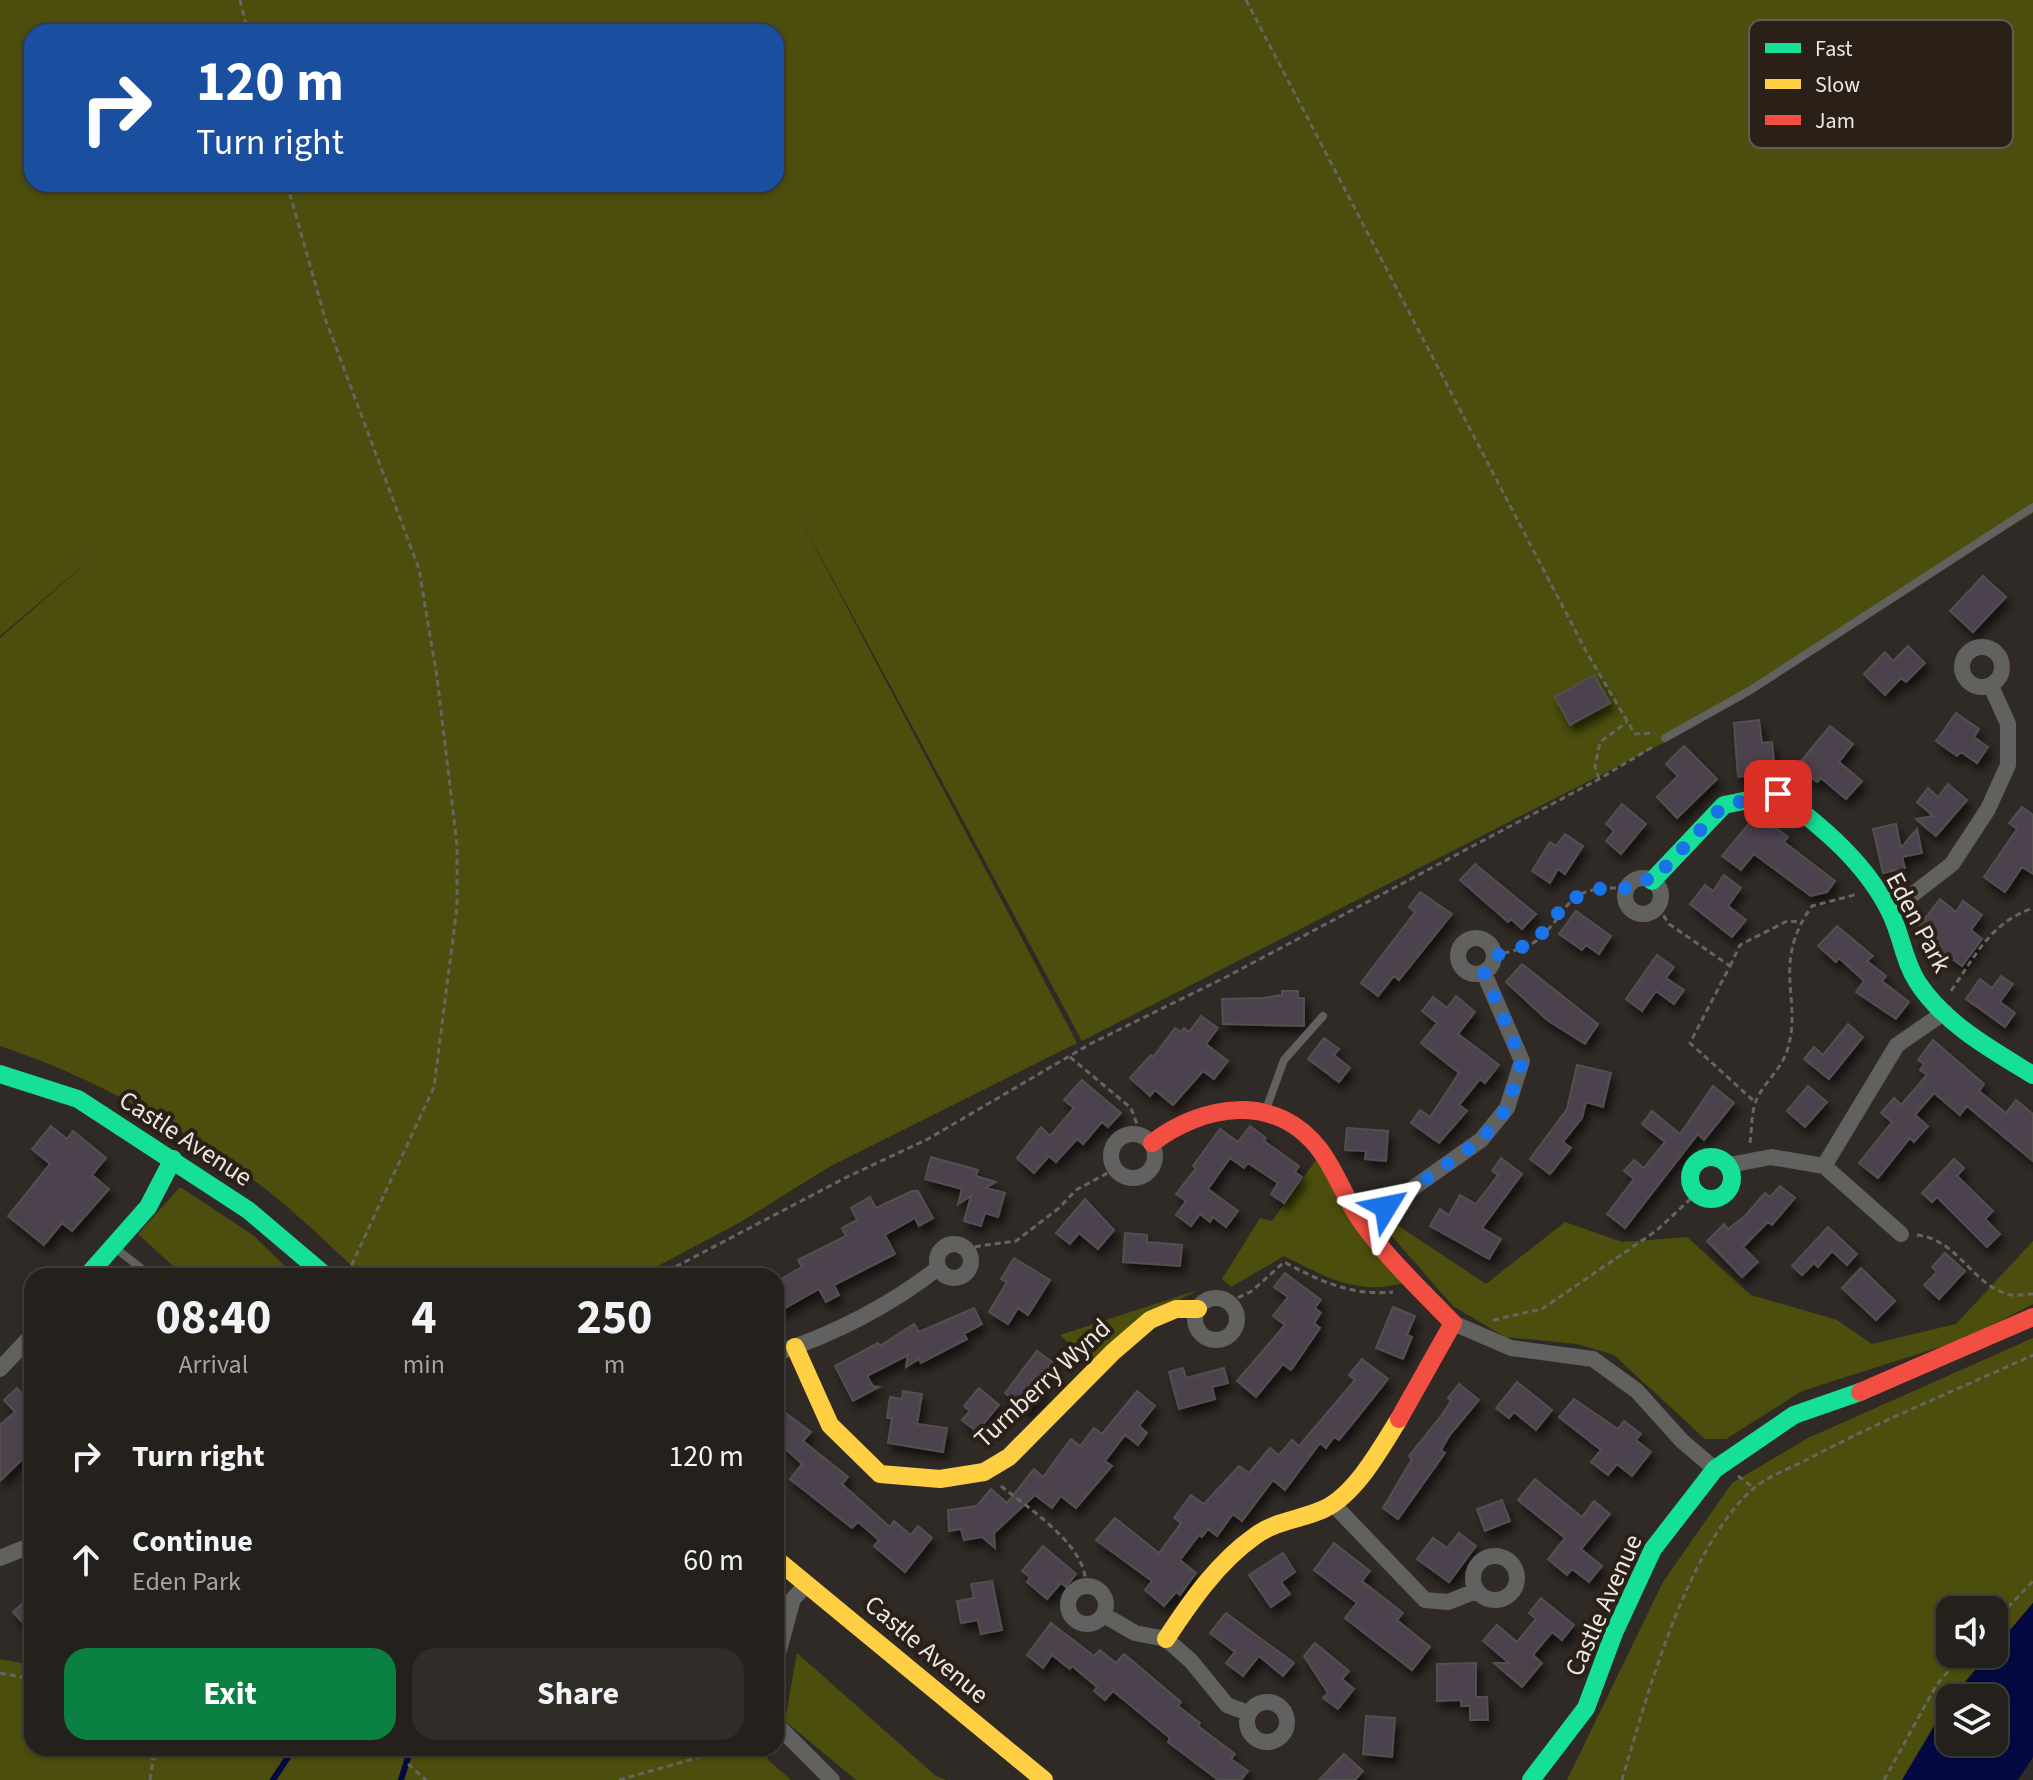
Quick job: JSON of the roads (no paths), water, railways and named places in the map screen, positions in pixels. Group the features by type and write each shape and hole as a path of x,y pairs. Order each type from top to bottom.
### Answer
{"street":[{"path":"1890,912 1952,864 1988,809 2008,765 2008,724 1991,686"},
{"name":"Eden Park","path":"1652,881 1724,805 1778,794 1810,817 1856,863 1890,912 1917,982 1942,1010 2033,1075"},
{"path":"1641,878 1652,881 1660,890 1658,907 1644,915 1634,912 1626,904 1627,888 1641,878"},
{"path":"1480,937 1492,946 1494,956 1491,966 1484,973 1471,973 1460,966 1460,946 1472,938 1480,937"},
{"path":"1362,1224 1481,1140 1507,1108 1522,1061 1484,973"},
{"path":"1824,1166 1897,1045 1942,1010"},
{"name":"Castle Avenue","path":"0,1074 78,1099 248,1210 317,1268"},
{"path":"1149,1141 1204,1113 1243,1106 1287,1120 1315,1144 1362,1224 1453,1323 1511,1348 1593,1359 1637,1391 1682,1441 1715,1469"},
{"path":"1131,1134 1149,1141 1156,1157 1146,1174 1126,1177 1115,1169 1111,1154 1118,1140 1131,1134"},
{"path":"1729,1165 1733,1178 1728,1191 1717,1199 1697,1193 1690,1181 1698,1162 1710,1157 1729,1165 1771,1157 1824,1166 1901,1234"},
{"path":"94,1268 148,1207 173,1159"},
{"path":"954,1244 965,1248 971,1263 966,1273 951,1278 938,1268 937,1257 944,1248 954,1244"},
{"path":"784,1350 914,1287 938,1268"},
{"name":"Turnberry Wynd","path":"795,1347 830,1425 880,1474 940,1479 984,1472 1009,1457 1113,1352 1150,1320 1176,1309 1198,1309 1208,1299 1229,1302 1236,1313 1236,1326 1221,1339 1202,1334 1195,1323 1198,1309"},
{"name":"Castle Avenue","path":"1531,1780 1586,1708 1614,1633 1653,1549 1715,1469 1794,1415 1877,1386 2033,1317"},
{"path":"1166,1639 1190,1603 1225,1563 1269,1526 1333,1504 1375,1460 1453,1323"},
{"path":"0,1369 24,1344"},
{"path":"1333,1504 1425,1600 1448,1602 1476,1591"},
{"path":"0,1558 24,1548"},
{"name":"Castle Avenue","path":"784,1565 1044,1780"},
{"path":"784,1632 793,1599 807,1584"},
{"path":"1085,1585 1097,1588 1105,1597 1104,1615 1089,1624 1072,1617 1068,1606 1071,1595 1085,1585"},
{"path":"1104,1615 1135,1633 1166,1639 1191,1661 1227,1705 1248,1713"},
{"path":"784,1732 832,1780"}],"lane":[{"path":"1665,738 1749,691 2033,507"},
{"path":"1265,1113 1284,1060 1323,1016"},
{"path":"114,1246 141,1268"}],"waterway":[{"path":"273,1780 289,1756"},
{"path":"401,1780 408,1756"}]}
